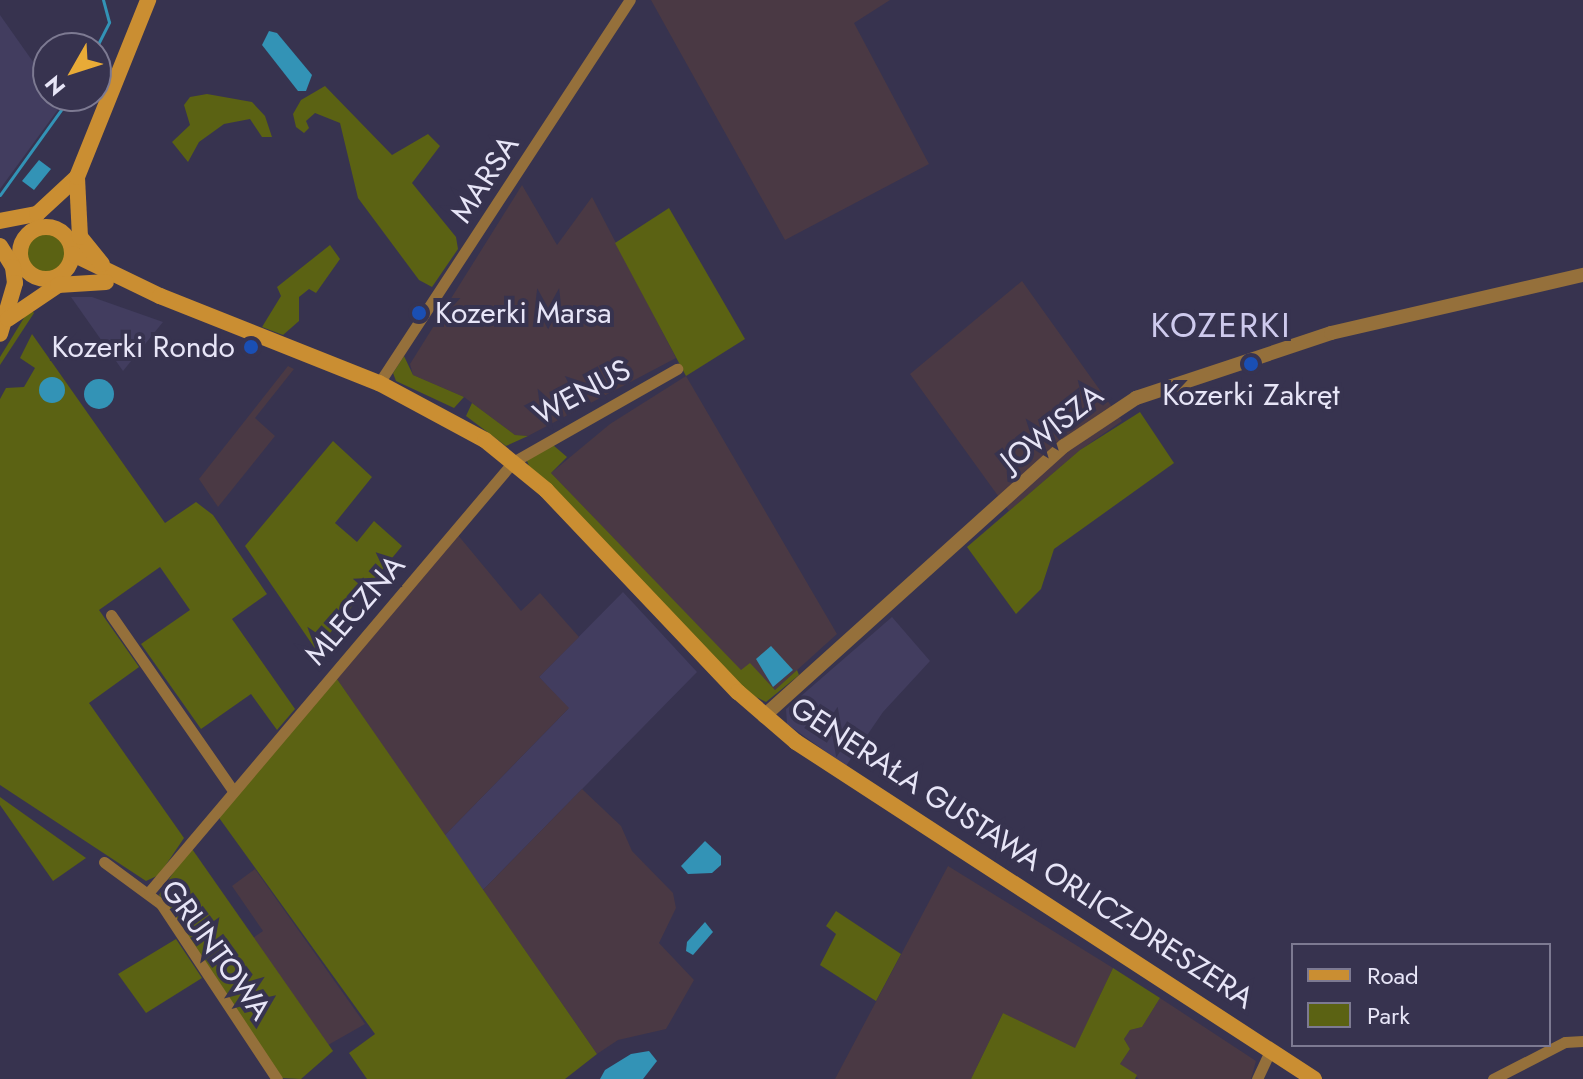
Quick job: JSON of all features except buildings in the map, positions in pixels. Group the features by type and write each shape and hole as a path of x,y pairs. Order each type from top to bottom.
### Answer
{"main road":[{"path":"10,316 44,279 67,270 73,254 66,235 75,184 148,0"},
{"path":"0,221 37,214 75,184"},
{"path":"10,316 25,274 21,260 33,232 75,184"},
{"path":"10,316 58,285 108,277 80,237 75,184"},
{"path":"0,229 33,232 54,227 66,235"},
{"path":"0,239 44,279"},
{"path":"0,246 13,267 10,316"},
{"name":"GENERAŁA GUSTAWA ORLICZ-DRESZERA","path":"73,254 108,277"},
{"name":"GENERAŁA GUSTAWA ORLICZ-DRESZERA","path":"67,270 108,277 160,296 379,383 454,420 513,462 764,716 847,777 1314,1079"}],"street":[{"name":"MARSA","path":"379,383 630,0"},
{"name":"JOWISZA","path":"764,716 1064,446 1136,398 1331,333 1583,275"},
{"name":"WENUS","path":"513,462 677,369"},
{"name":"MLECZNA","path":"149,892 232,789 513,462"},
{"path":"111,615 232,789"},
{"name":"GRUNTOWA","path":"104,862 149,892 277,1079"},
{"path":"1493,1079 1565,1042 1583,1041"},
{"path":"1257,1079 1270,1051"}],"shaded area":[{"path":"651,0 890,0 854,23 929,164 785,240"},
{"path":"0,15 32,60 32,112 56,112 0,189"},
{"path":"522,185 557,245 592,197 676,358 528,436 515,435 464,397 413,375 410,364"},
{"path":"1022,281 1122,421 1080,450 1009,511 910,374"},
{"path":"71,297 92,297 163,322 123,371"},
{"path":"288,366 294,369 255,418 275,436 218,507 199,479"},
{"path":"686,376 837,634 775,690 750,664 741,671 551,473 610,424"},
{"path":"457,534 521,611 540,593 579,637 539,677 569,708 444,836 337,679"},
{"path":"623,592 697,672 483,890 444,836 568,709 539,677"},
{"path":"892,617 930,661 883,712 846,766 787,724 786,709"},
{"path":"582,789 621,826 632,851 673,893 676,908 659,943 694,980 666,1029 618,1040 597,1054 483,890"},
{"path":"948,866 1113,968 1075,1049 1003,1013 971,1079 835,1079"},
{"path":"255,869 365,1024 328,1045 253,938 263,931 232,886"},
{"path":"1160,998 1256,1061 1251,1079 1139,1079 1120,1064 1130,1049 1124,1039 1130,1030 1142,1027"}],"green space":[{"path":"325,86 392,155 428,134 440,146 412,183 456,237 458,249 432,287 419,280 358,198 340,123 315,113 306,121 309,128 304,133 296,127 293,114 301,100"},
{"path":"207,94 252,102 265,116 272,137 262,137 250,119 224,124 199,142 188,162 172,142 190,125 184,105 190,97"},
{"path":"669,208 745,339 686,376 615,243"},
{"path":"46,232 60,238 66,252 60,266 46,272 32,266 26,252 32,238"},
{"path":"330,245 340,259 316,293 309,289 299,297 299,321 283,335 262,327 281,296 277,287"},
{"path":"30,308 34,313 0,365 0,357"},
{"path":"32,334 165,523 196,502 213,515 267,594 232,619 295,709 277,730 251,694 201,729 141,644 190,610 160,567 99,610 139,667 89,703 184,838 159,875 146,881 0,785 0,399 6,388 24,387 35,368 20,358"},
{"path":"404,356 413,375 464,397 454,408 396,381 393,373"},
{"path":"472,403 515,435 528,436 506,446 466,416"},
{"path":"1140,412 1174,463 1054,549 1041,589 1016,614 967,547 1080,450"},
{"path":"333,441 372,477 335,523 357,542 374,521 402,546 316,650 245,546"},
{"path":"553,445 567,457 551,473 741,670 750,663 775,690 797,670 799,675 766,702 748,693 530,468 526,459"},
{"path":"337,679 597,1054 565,1079 367,1079 349,1053 375,1034 217,815"},
{"path":"0,797 86,858 53,881 0,805"},
{"path":"190,846 333,1051 301,1079 282,1078 159,895"},
{"path":"836,911 901,954 876,1001 820,965 836,934 826,926"},
{"path":"176,939 202,978 146,1013 118,974"},
{"path":"1113,968 1160,998 1142,1027 1130,1030 1124,1039 1130,1049 1120,1064 1137,1075 1135,1079 971,1079 1003,1013 1075,1048"}],"water":[{"path":"269,31 277,33 312,75 306,91 298,91 262,45"},
{"path":"39,160 51,169 34,190 22,181"},
{"path":"52,377 61,381 65,390 61,399 52,403 43,399 39,390 43,381"},
{"path":"99,379 110,383 114,394 110,405 99,409 88,405 84,394 88,383"},
{"path":"771,646 793,670 773,687 756,659"},
{"path":"705,841 721,856 721,865 712,873 688,874 681,866"},
{"path":"705,922 713,932 693,955 686,951 687,942"},
{"path":"649,1051 657,1061 643,1079 600,1079 605,1070 631,1054"}],"waterway":[{"path":"103,0 109,22 104,32"},
{"path":"0,195 60,112"}],"place":[{"name":"Kozerki Marsa","path":"419,313"},
{"name":"Kozerki Rondo","path":"251,347"},
{"name":"Kozerki Zakręt","path":"1251,364"}],"district":[{"name":"KOZERKI","path":"1221,326"}]}
